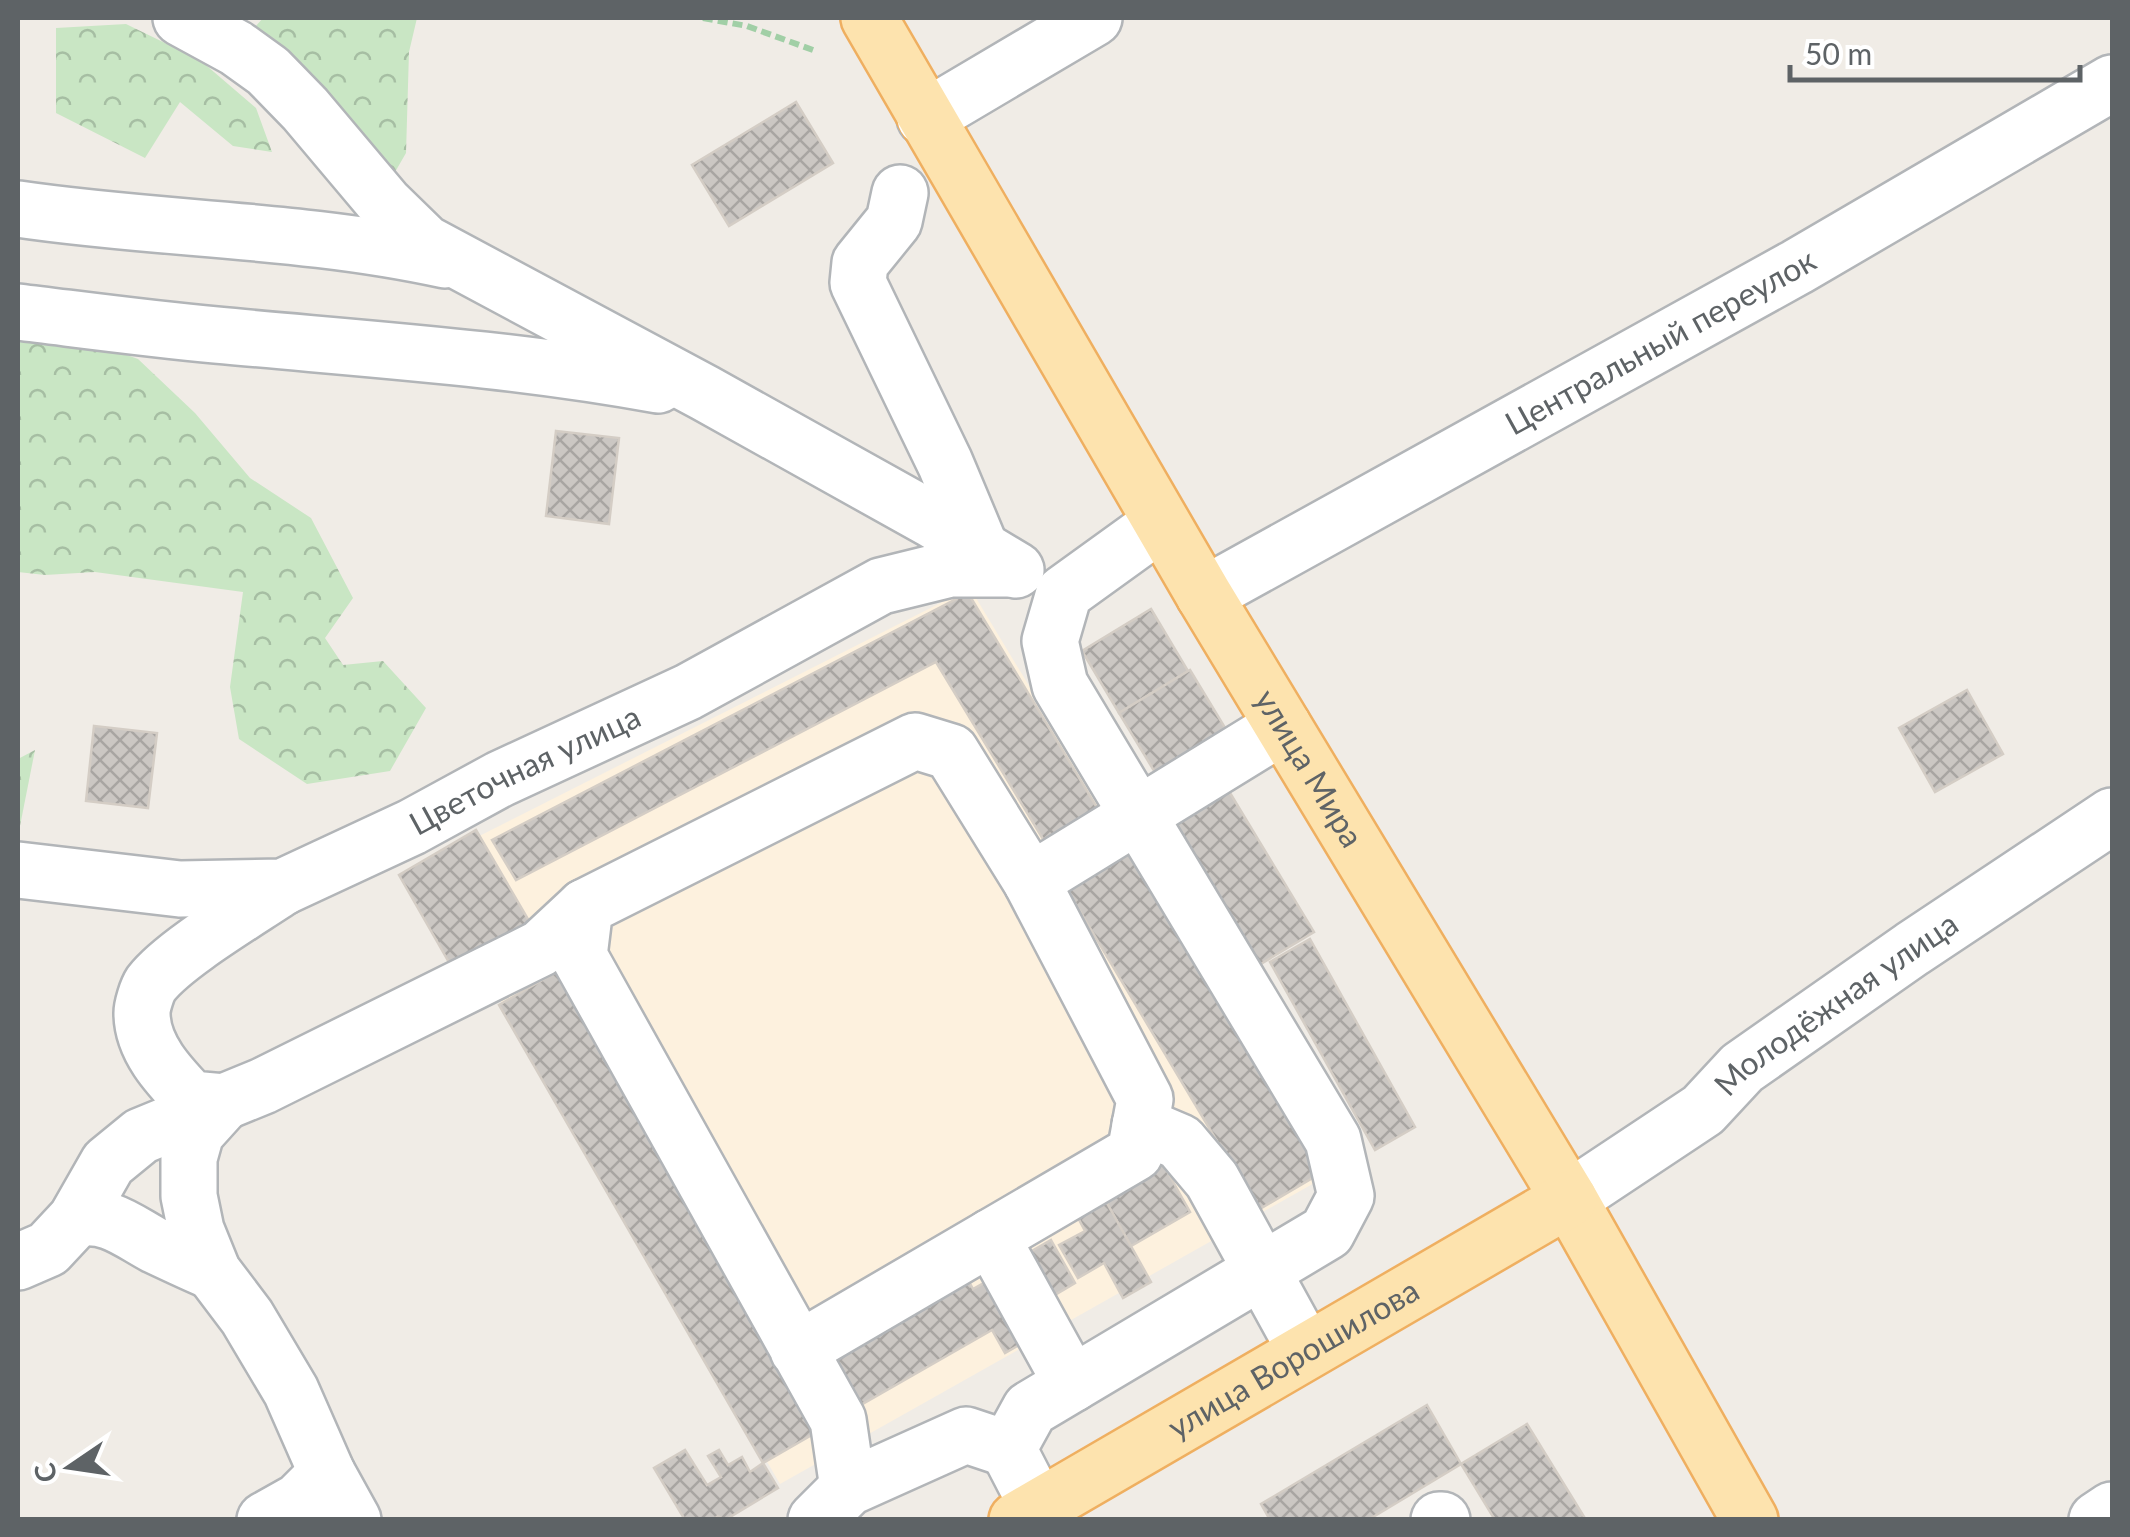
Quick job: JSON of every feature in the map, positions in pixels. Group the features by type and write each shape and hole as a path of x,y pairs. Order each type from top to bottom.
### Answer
{"main road":[{"name":"улица Мира","path":"868,18 1161,523 1569,1199 1750,1520"},
{"name":"улица Ворошилова","path":"1027,1513 1569,1199"}],"street":[{"path":"181,18 236,48 268,72 385,204 425,243 1064,593"},
{"path":"925,118 1094,18"},
{"name":"Центральный переулок","path":"1204,595 1797,267 2112,83"},
{"path":"900,193 894,220 860,263 858,283 997,559"},
{"path":"18,209 105,221 341,240 462,263"},
{"path":"18,312 566,369 705,393"},
{"path":"1027,1513 1008,1448 1030,1409 1327,1232 1346,1196 1334,1140 1060,685 1050,641 1064,593 1161,523"},
{"name":"Цветочная улица","path":"18,870 180,889 283,887 412,827 500,779 688,692 882,586 997,559"},
{"path":"1031,882 1283,726"},
{"path":"18,1262 48,1249 76,1219 108,1163 141,1136 263,1086 541,948 585,907 915,741 951,752 1031,882 1145,1099 1134,1152 798,1350"},
{"name":"Молодёжная улица","path":"1569,1199 1703,1110 1742,1068 1912,948 2112,816"},
{"path":"224,1102 191,1099 163,1070 148,1043 142,1012 150,986 177,961 283,887"},
{"path":"585,907 579,956 838,1420 832,1504"},
{"path":"224,1102 196,1133 189,1158 189,1196 196,1230 214,1272 247,1317 291,1392 327,1472 354,1520"},
{"path":"1140,1125 1180,1142 1212,1180 1306,1351"},
{"path":"76,1219 94,1215 120,1224 150,1243 214,1272"},
{"path":"990,1237 1072,1384"},
{"path":"832,1504 966,1435 1008,1448"},
{"path":"265,1520 300,1502 327,1472"},
{"path":"2097,1520 2112,1510"}],"path":[{"path":"702,18 748,26 813,50"}],"shaded area":[{"path":"970,588 1325,1177 780,1484 422,865"}],"green space":[{"path":"263,18 417,18 409,52 406,153 387,186 313,105 255,27"},
{"path":"126,24 200,60 256,108 272,152 233,146 180,102 145,158 56,113 56,28"},
{"path":"29,320 138,359 195,413 250,478 311,518 353,598 325,638 343,665 383,661 426,708 390,771 307,784 239,739 230,687 243,592 95,572 18,572 18,321"},
{"path":"35,750 20,826 18,827 18,759"}],"building":[{"path":"796,102 833,163 729,226 692,165"},
{"path":"556,431 619,438 609,524 546,516"},
{"path":"968,593 1102,816 1049,849 936,662 516,880 492,840"},
{"path":"1151,609 1188,671 1119,713 1082,651"},
{"path":"1190,670 1227,731 1156,774 1119,713"},
{"path":"1967,690 2003,754 1935,792 1899,728"},
{"path":"94,726 157,733 148,808 86,801"},
{"path":"1224,783 1314,932 1259,965 1169,816"},
{"path":"476,830 532,926 454,971 399,875"},
{"path":"1124,843 1321,1173 1258,1210 1062,881"},
{"path":"1310,939 1415,1127 1375,1150 1270,962"},
{"path":"565,967 829,1425 763,1463 499,1005"},
{"path":"1163,1164 1190,1212 1131,1246 1104,1198"},
{"path":"1103,1196 1151,1282 1123,1298 1104,1263 1078,1278 1059,1245 1085,1231 1075,1212"},
{"path":"1051,1240 1075,1283 1043,1302 1018,1259"},
{"path":"998,1275 1033,1337 1005,1353 992,1330 845,1414 817,1365 968,1280 973,1289"},
{"path":"1427,1405 1461,1464 1368,1520 1270,1520 1261,1504"},
{"path":"1527,1424 1586,1520 1495,1520 1461,1464"},
{"path":"685,1450 707,1485 721,1477 708,1456 719,1450 728,1465 742,1457 750,1472 763,1463 778,1488 725,1520 718,1516 713,1520 685,1520 654,1468"}]}
